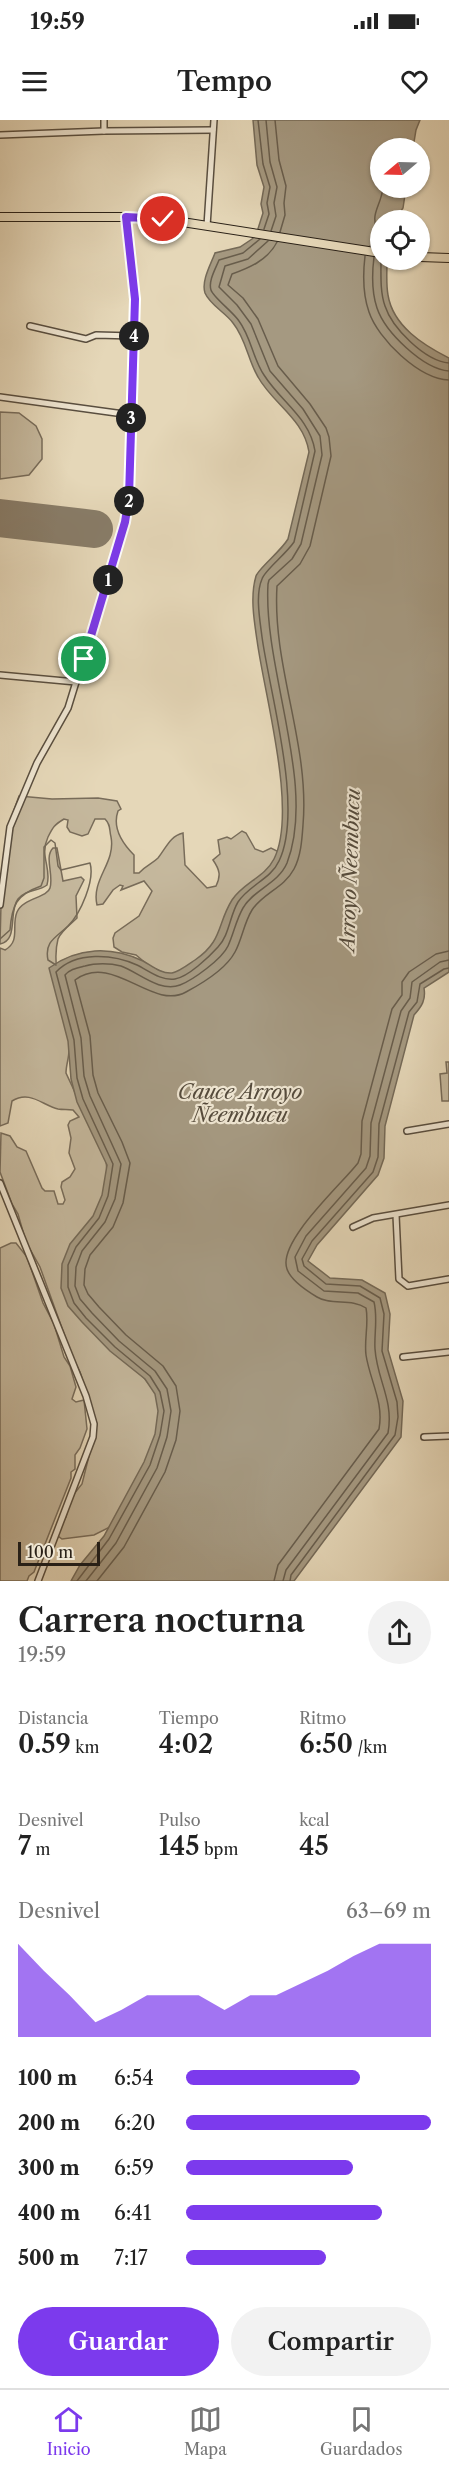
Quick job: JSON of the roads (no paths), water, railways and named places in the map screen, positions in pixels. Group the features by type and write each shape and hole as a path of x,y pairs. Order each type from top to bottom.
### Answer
{"main road":[{"path":"0,217 163,219 370,251"},
{"path":"430,257 449,258"}],"street":[{"path":"104,120 104,131"},
{"path":"207,226 214,120"},
{"path":"0,135 213,130"},
{"path":"0,905 10,827 37,764 68,708 128,513 135,299 126,217"},
{"path":"30,326 86,339 96,335 134,336"},
{"path":"0,397 131,415"},
{"path":"0,675 76,682"},
{"path":"407,1131 449,1124"},
{"path":"0,1183 86,1396 94,1424 93,1437 38,1581"},
{"path":"353,1227 373,1218 449,1205"},
{"path":"396,1215 399,1279 408,1286 449,1279"},
{"path":"403,1357 449,1352"},
{"path":"424,1437 449,1436"}],"water":[{"name":"Cauce Arroyo Ñeembucu","path":"253,120 420,120 415,138 370,138 370,198 404,198 402,210 370,210 370,270 387,270 388,295 396,316 420,341 449,358 449,972 424,988 423,1003 414,1015 385,1126 384,1158 378,1175 317,1245 308,1261 330,1278 362,1280 385,1293 390,1314 388,1350 403,1401 401,1437 294,1581 71,1581 80,1565 104,1536 144,1462 155,1434 158,1411 155,1394 145,1379 110,1351 82,1322 68,1306 61,1288 62,1264 70,1244 93,1216 102,1195 107,1165 77,1102 71,1079 68,1041 49,968 71,956 107,951 131,956 164,972 172,973 181,970 210,946 232,900 270,865 280,838 281,783 256,632 253,592 256,576 288,539 309,452 306,440 295,421 264,387 258,377 237,329 230,319 210,301 204,288 215,253 240,247 256,235 263,213 261,204 264,187 257,165"}],"waterway":[{"path":"0,939 10,930 12,914 17,902 26,893 41,886 44,878 44,847 51,840 55,843 58,866 61,870 90,863 91,870 89,887 78,913 68,926 52,940 48,948 48,960 56,965"}],"water label":[{"name":"Arroyo Ñeembucu","path":"350,870"}]}
